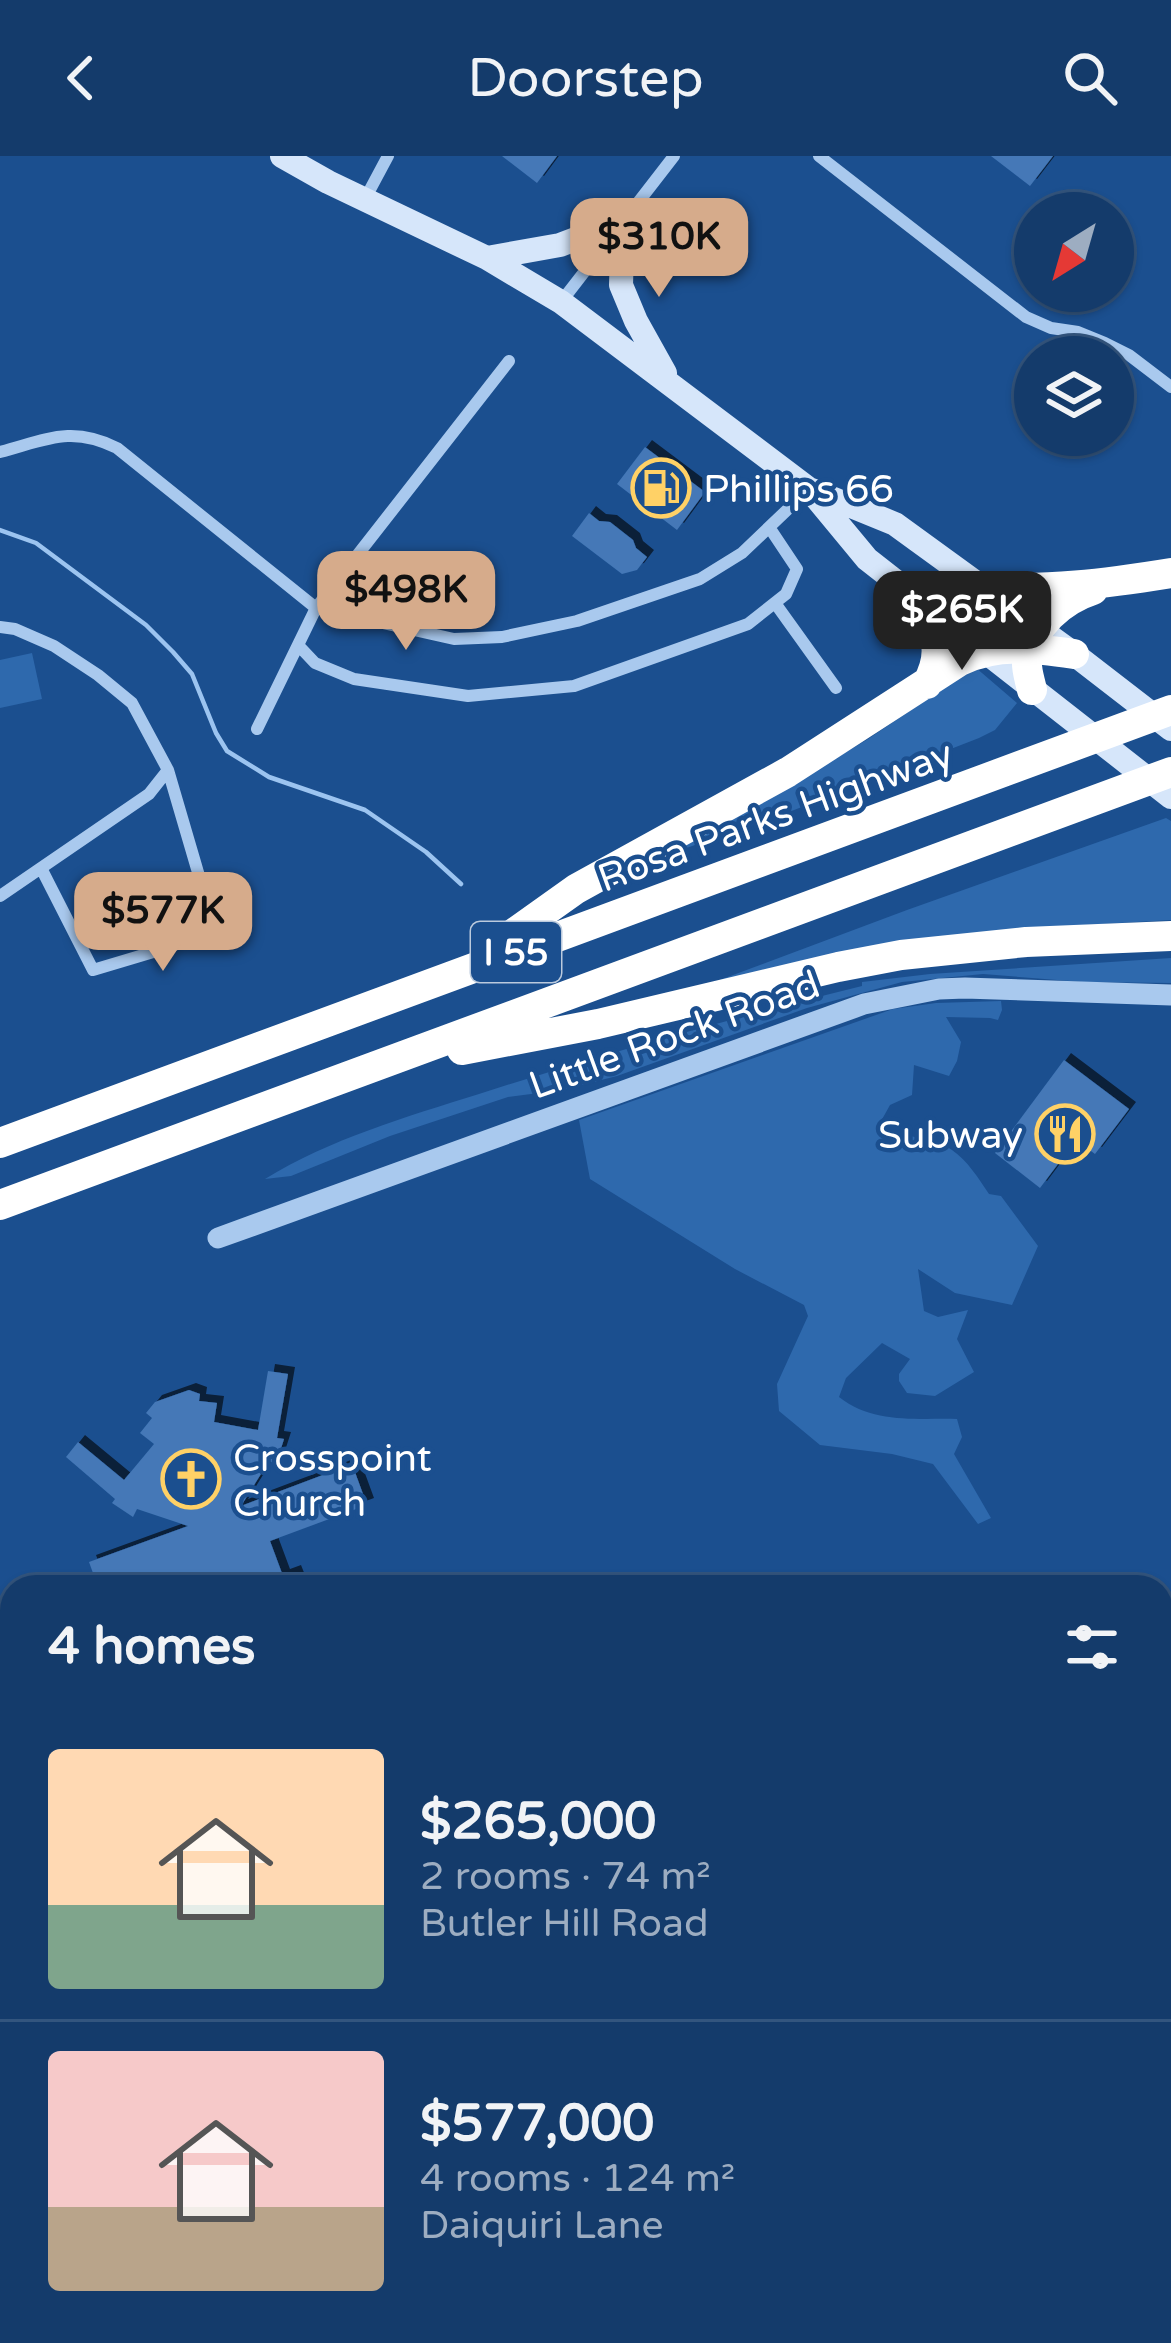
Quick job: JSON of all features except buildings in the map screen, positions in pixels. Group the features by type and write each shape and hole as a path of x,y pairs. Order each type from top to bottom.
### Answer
{"highway":[{"path":"980,586 1009,589 1116,582 1171,573"},
{"path":"1032,690 1026,665 1035,639 1065,602 1116,582"},
{"path":"912,594 936,640 939,656 927,684"},
{"path":"458,973 575,889 788,772 960,661 982,650 1035,639 1074,654"},
{"name":"Rosa Parks Highway","path":"0,1143 1171,710"},
{"name":"I 55","path":"0,1205 1171,772"},
{"path":"374,1067 598,1024 901,955 1026,942 1171,936"}],"main road":[{"path":"282,156 488,258 561,302 809,489 867,559 1171,797"},
{"path":"488,258 560,245 623,221 621,285 670,383"},
{"path":"809,489 895,524 980,586 1035,639"},
{"path":"1074,654 1171,729"}],"street":[{"path":"365,200 388,156"},
{"path":"819,156 1026,317 1105,343 1171,387"},
{"path":"561,302 666,159"},
{"path":"257,729 316,608 509,362"},
{"path":"0,452 70,433 97,438 117,448 316,608 454,639 502,637 599,615 700,579 742,553 809,489"},
{"path":"298,645 315,663 354,679 468,696 574,686 748,624 775,603 786,594 797,569 769,527"},
{"path":"775,603 836,688"},
{"path":"8,628 54,646 132,703 168,770 214,927 93,970 41,868"},
{"path":"0,896 149,794 168,770"},
{"name":"Little Rock Road","path":"218,1238 864,1004 939,989 1171,995"}],"shaded area":[{"path":"32,653 42,699 0,708 0,660"},
{"path":"975,667 1017,703 995,730 658,858 868,739"},
{"path":"1166,818 1171,821 1171,920 1066,926 717,981 907,910"},
{"path":"1171,958 1171,983 983,974 902,982 807,1008 617,1076 508,1097 390,1136 291,1176 265,1179 342,1141 424,1111 622,1050 862,986 862,982"},
{"path":"1001,1001 998,1020 946,1017 961,1042 949,1076 914,1065 912,1095 890,1105 880,1123 957,1154 989,1194 1001,1196 1038,1246 1012,1305 955,1293 918,1269 924,1311 938,1317 968,1310 957,1339 974,1372 935,1396 907,1393 899,1374 910,1359 882,1343 846,1378 839,1397 880,1416 957,1419 962,1437 954,1454 991,1518 978,1524 933,1464 820,1445 779,1411 777,1384 808,1316 804,1305 735,1269 590,1179 579,1120 893,1009"}],"waterway":[{"path":"0,530 36,543 146,625 192,674 227,751 269,777 365,810 426,852 461,884"}],"place":[{"name":"Phillips 66","path":"661,488"},
{"name":"Subway","path":"1065,1134"},
{"name":"Crosspoint Church","path":"191,1479"}]}
